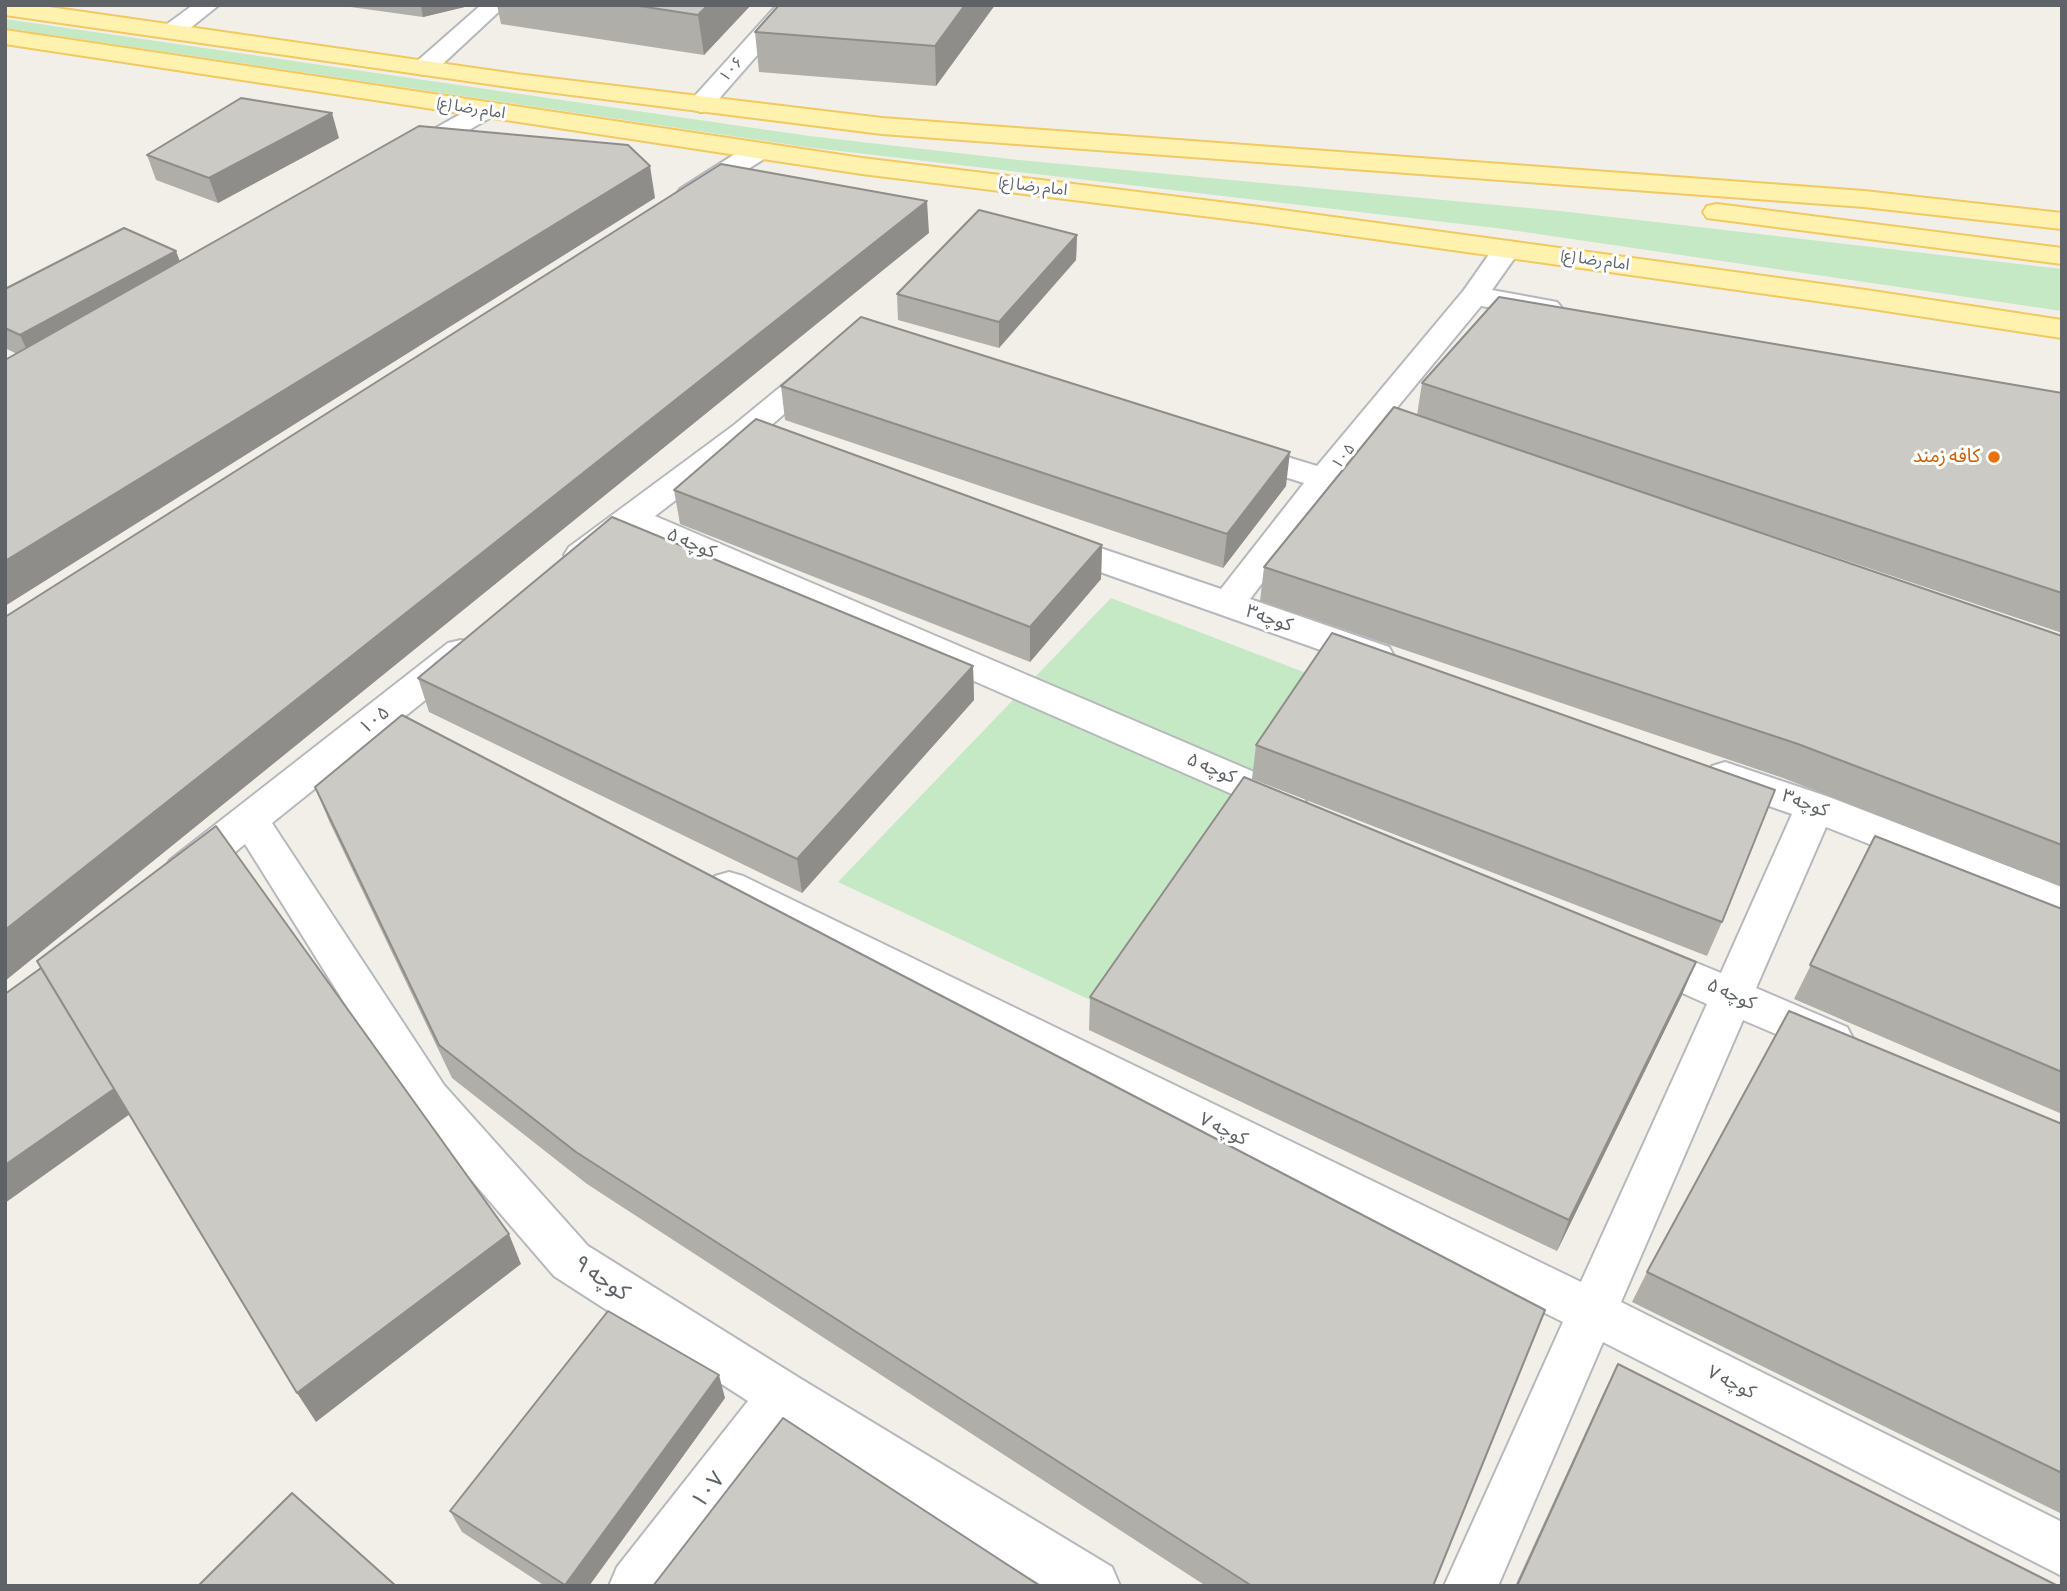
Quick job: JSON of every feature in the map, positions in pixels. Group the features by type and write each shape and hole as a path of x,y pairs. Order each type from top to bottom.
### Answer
{"main road":[{"name":"امام رضا (ع)","path":"5,8 424,68 882,126 1864,199 2062,221"},
{"name":"امام رضا (ع)","path":"5,37 758,150 1507,249 2055,328"},
{"path":"1279,157 2062,257"}],"street":[{"path":"171,32 208,5"},
{"path":"424,68 495,5"},
{"name":"۱۰۶","path":"701,104 790,5"},
{"path":"388,166 484,111"},
{"path":"664,211 758,150"},
{"name":"۱۰۵","path":"1207,442 1326,480 1375,414 1474,296 1507,249"},
{"path":"1474,296 1569,312"},
{"path":"554,577 629,517 745,432 844,350"},
{"path":"1375,414 1468,446"},
{"path":"745,432 797,451"},
{"path":"1018,530 1227,604 1326,480"},
{"name":"کوچه ۵","path":"629,517 1321,817"},
{"name":"کوچه۳","path":"1227,604 1410,667"},
{"name":"۱۰۵","path":"154,894 250,821 401,725 489,629"},
{"name":"کوچه۳","path":"1697,766 1815,807 2062,904"},
{"path":"1471,1586 1590,1311 1815,807"},
{"name":"کوچه ۹","path":"250,821 428,1098 571,1261 783,1396 1093,1586"},
{"name":"کوچه ۷","path":"693,869 1590,1311 2062,1550"},
{"name":"کوچه ۵","path":"1602,939 1870,1057"},
{"name":"۱۰۷","path":"636,1586 783,1396"}],"green space":[{"path":"5,19 809,136 1019,160 1560,211 2062,269 2062,311 1504,229 806,147 5,28"},
{"path":"1111,598 1332,683 1099,1004 838,882"}],"building":[{"path":"633,5 708,5 698,15"},
{"path":"779,5 965,5 935,46 755,32"},
{"path":"241,98 332,113 209,178 147,155"},
{"path":"419,126 628,145 650,166 5,561 5,360"},
{"path":"721,164 927,201 5,930 5,617"},
{"path":"979,210 1077,235 999,322 897,294"},
{"path":"124,228 176,251 20,335 5,328 5,289"},
{"path":"1499,297 2062,393 2062,593 1422,383"},
{"path":"861,317 1290,452 1227,534 781,386"},
{"path":"1394,407 2062,636 2062,845 1798,744 1264,567"},
{"path":"756,419 1102,545 1030,627 674,490"},
{"path":"612,517 973,666 797,859 418,678"},
{"path":"1332,633 1775,790 1722,922 1256,745"},
{"path":"402,715 1545,1310 1433,1586 1252,1586 576,1152 439,1045 315,787"},
{"path":"1244,777 1696,962 1569,1220 1090,997"},
{"path":"216,826 509,1234 297,1393 37,961"},
{"path":"1875,836 2062,909 2062,1072 1810,965"},
{"path":"41,968 114,1089 5,1165 5,994"},
{"path":"1789,1011 2062,1124 2062,1473 1647,1272"},
{"path":"608,1311 719,1375 565,1585 450,1511"},
{"path":"1618,1364 2058,1586 1517,1586"},
{"path":"783,1418 1040,1586 653,1586"},
{"path":"292,1493 396,1586 198,1586"}],"place":[{"name":"کافه زمند","path":"1994,457"}]}
